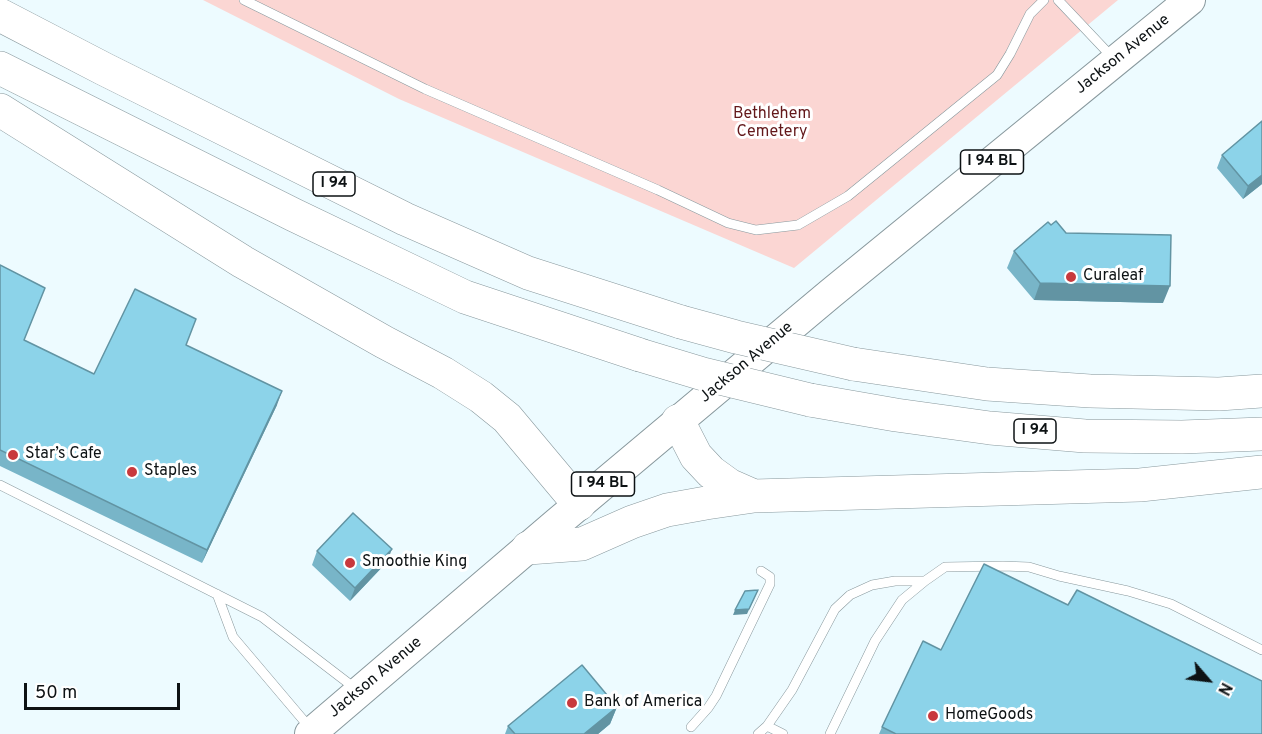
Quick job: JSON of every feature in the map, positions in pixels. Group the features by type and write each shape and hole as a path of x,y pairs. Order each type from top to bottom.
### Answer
{"highway":[{"name":"I 94","path":"0,15 405,219 528,273 681,322 853,364 987,384 1090,391 1219,394 1262,391"},
{"name":"I 94","path":"0,68 465,297 703,374 810,400 978,426 1085,436 1182,437 1262,434"},
{"path":"0,110 243,262 481,397 507,418 579,504"},
{"path":"678,421 696,456 711,472 729,485 754,496"},
{"path":"528,548 582,544 632,522 667,510 754,496 1140,485 1262,472"}],"main road":[{"name":"Jackson Avenue","path":"312,733 579,504 830,294 1190,0"}],"lane":[{"path":"244,0 424,89 648,185 728,223 756,230 798,225 848,196 997,75 1030,14 1044,0"},
{"path":"1058,0 1115,62"},
{"path":"0,485 261,617 360,692"},
{"path":"830,734 875,641 902,600 945,567 1029,567 1128,591 1171,604 1262,650"},
{"path":"690,727 716,696 770,584 770,577 761,571"},
{"path":"758,734 767,726 792,690 835,609 850,595 872,585 895,581 925,581"},
{"path":"217,594 233,637 312,733"},
{"path":"767,726 783,734"}],"green space":[{"name":"Bethlehem Cemetery","path":"203,0 1118,0 794,268 399,99"}],"building":[{"path":"1262,121 1262,175 1248,186 1222,155"},
{"path":"1056,221 1066,233 1171,235 1170,286 1040,283 1014,251 1048,222 1051,225"},
{"path":"0,265 45,288 24,340 94,374 135,289 196,319 186,345 282,391 207,550 0,450"},
{"name":"Smoothie King","path":"353,513 392,549 355,588 317,551"},
{"path":"984,564 1068,605 1077,590 1262,681 1262,734 896,734 882,727 923,641 941,650"},
{"path":"758,590 749,609 735,610 745,591"},
{"name":"Bank of America","path":"582,665 617,707 584,734 515,734 508,726"}],"place":[{"name":"Curaleaf","path":"1071,277"},
{"name":"Star’s Cafe","path":"13,455"},
{"name":"Staples","path":"132,472"},
{"name":"Smoothie King","path":"350,563"},
{"name":"Bank of America","path":"572,703"},
{"name":"HomeGoods","path":"933,716"}]}
